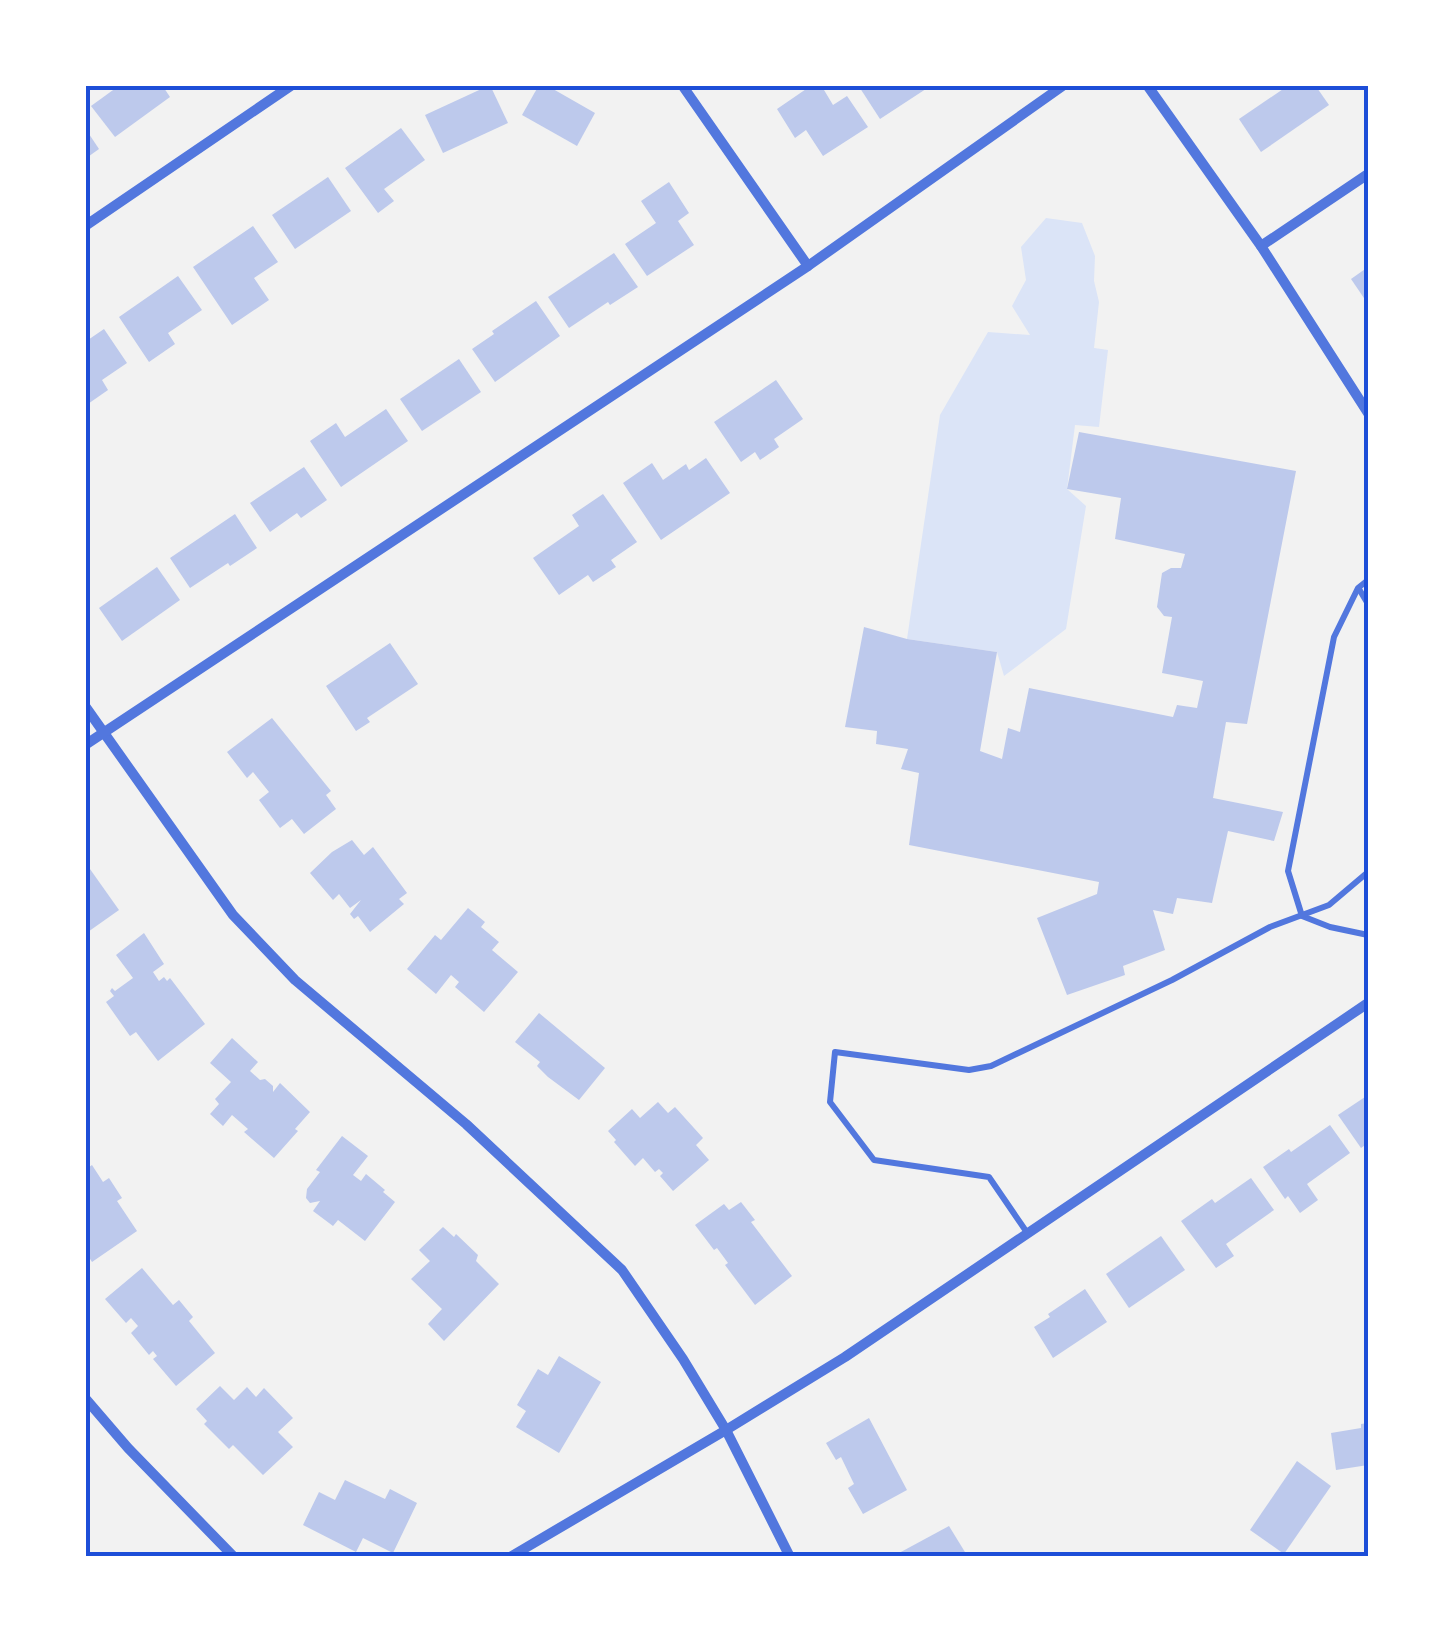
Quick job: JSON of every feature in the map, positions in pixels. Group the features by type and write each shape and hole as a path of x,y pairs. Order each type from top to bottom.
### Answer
{"street":[{"path":"85,226 292,85"},
{"path":"682,85 808,266"},
{"path":"85,745 808,266 1064,85"},
{"path":"1147,85 1261,246 1368,413"},
{"path":"1261,246 1368,174"},
{"path":"85,706 233,916 294,980 466,1124 622,1270 726,1430 790,1557"},
{"path":"510,1557 846,1357 1368,1003"},
{"path":"85,1398 234,1557"}],"lane":[{"path":"1302,916 1288,870 1334,636 1358,588 1368,580"},
{"path":"1358,588 1368,604"},
{"path":"1028,1234 989,1176 874,1160 830,1102 835,1052 968,1070 991,1066 1172,980 1270,927 1329,905 1368,872"},
{"path":"1302,916 1368,936"}],"shaded area":[{"path":"1046,218 1082,223 1095,256 1094,281 1099,302 1094,348 1108,350 1099,427 1075,425 1067,489 1086,506 1066,629 1004,676 997,652 907,639 940,415 988,332 1030,335 1012,306 1026,280 1021,247"}],"building":[{"path":"120,85 162,85 170,97 115,137 91,106"},
{"path":"490,85 508,123 443,153 425,115"},
{"path":"539,85 546,85 595,113 577,146 522,115"},
{"path":"812,85 821,85 833,105 847,96 868,127 823,156 806,130 795,138 777,109"},
{"path":"858,85 932,85 880,119"},
{"path":"1289,85 1315,85 1329,105 1261,152 1239,119"},
{"path":"85,128 99,149 85,159"},
{"path":"401,128 425,160 384,189 394,201 378,213 345,168"},
{"path":"328,177 351,211 295,249 272,215"},
{"path":"669,182 689,213 678,221 694,245 647,276 625,244 656,223 641,201"},
{"path":"253,226 278,262 254,278 269,300 232,325 193,267"},
{"path":"614,253 638,287 569,328 548,297"},
{"path":"1368,267 1368,304 1351,279"},
{"path":"178,276 202,310 168,333 175,344 149,362 119,317"},
{"path":"536,301 560,336 495,382 472,349"},
{"path":"104,329 127,363 102,380 108,390 85,406 85,342"},
{"path":"459,359 481,392 422,431 400,399"},
{"path":"776,380 803,419 774,439 779,447 760,460 755,452 741,462 714,422"},
{"path":"386,409 408,441 341,487 310,441 336,423 345,437"},
{"path":"1079,432 1296,471 1247,724 1226,722 1213,798 1283,812 1274,841 1228,831 1212,903 1177,898 1173,914 1153,910 1165,950 1123,966 1125,975 1067,995 1037,918 1097,894 1099,882 909,845 919,773 901,769 908,749 876,744 877,731 845,727 864,627 907,639 997,652 980,751 1002,759 1008,728 1020,732 1029,688 1173,717 1177,705 1197,708 1203,681 1162,673 1172,617 1164,616 1157,607 1162,573 1181,568 1185,554 1115,539 1121,498 1067,489"},
{"path":"706,458 730,493 661,540 623,483 652,463 663,480 686,464 689,470"},
{"path":"304,467 327,500 301,518 297,513 270,532 250,503"},
{"path":"603,494 637,542 611,560 616,567 593,582 588,575 559,595 533,558 579,526 572,515"},
{"path":"235,514 257,548 190,588 170,558"},
{"path":"157,567 180,600 122,641 99,608"},
{"path":"390,643 418,684 367,718 370,722 356,731 326,686"},
{"path":"272,718 331,791 326,795 336,809 304,834 292,819 280,828 259,800 269,792 253,772 247,778 227,752"},
{"path":"352,840 364,855 373,847 407,893 399,899 404,904 370,932 358,916 354,919 350,914 361,900 350,908 339,894 333,900 310,873"},
{"path":"85,862 119,910 85,934"},
{"path":"468,908 485,922 481,927 499,942 492,950 518,972 484,1012 455,987 459,982 451,975 436,994 407,969 435,935 441,940"},
{"path":"144,933 164,964 153,972 159,981 170,978 205,1024 158,1061 136,1032 130,1036 106,1002 114,996 112,988 115,991 133,978 116,955"},
{"path":"539,1013 605,1068 579,1100 548,1077 537,1066 540,1062 515,1042"},
{"path":"232,1038 258,1062 250,1071 273,1086 273,1092 280,1083 310,1112 274,1158 244,1132 248,1129 232,1115 223,1126 210,1114 219,1104 215,1099 231,1082 210,1063"},
{"path":"1368,1095 1368,1143 1361,1148 1338,1115"},
{"path":"658,1102 668,1113 675,1107 703,1138 696,1145 709,1160 673,1191 660,1176 663,1173 659,1169 655,1172 643,1158 635,1166 608,1131 632,1109 640,1118"},
{"path":"1330,1125 1350,1153 1307,1184 1318,1200 1300,1213 1263,1167"},
{"path":"342,1136 368,1156 353,1175 361,1181 366,1174 395,1202 365,1241 338,1220 333,1226 313,1211 320,1201 310,1203 306,1198 307,1189 320,1172 316,1170"},
{"path":"92,1165 103,1182 109,1178 122,1198 117,1201 137,1231 92,1262 85,1251 85,1170"},
{"path":"1251,1178 1274,1210 1226,1244 1234,1256 1216,1268 1181,1221"},
{"path":"741,1202 755,1220 751,1222 792,1276 755,1305 717,1248 714,1250 695,1225 724,1204 729,1210"},
{"path":"443,1227 478,1255 476,1261 499,1284 444,1341 428,1324 442,1309 411,1279 430,1261 419,1250"},
{"path":"1161,1236 1185,1270 1129,1308 1106,1274"},
{"path":"142,1268 173,1305 179,1300 193,1317 189,1321 215,1353 176,1386 153,1359 157,1356 153,1351 149,1355 131,1333 138,1326 131,1318 126,1323 105,1299"},
{"path":"1085,1289 1107,1322 1053,1358 1034,1327"},
{"path":"559,1356 601,1382 559,1453 516,1427 526,1411 517,1405 538,1369 548,1375"},
{"path":"220,1386 234,1400 247,1387 256,1397 264,1388 293,1418 278,1432 293,1447 263,1475 233,1445 229,1449 204,1424 207,1421 196,1409"},
{"path":"869,1418 907,1490 863,1514 848,1488 854,1484 841,1457 836,1460 826,1443"},
{"path":"1368,1423 1368,1465 1336,1470 1331,1433 1361,1428 1361,1424"},
{"path":"1297,1461 1331,1486 1284,1554 1250,1530"},
{"path":"345,1480 385,1499 390,1489 417,1503 393,1553 363,1538 356,1552 303,1525 319,1492 335,1500"},
{"path":"949,1526 968,1557 901,1557 899,1553"}]}
